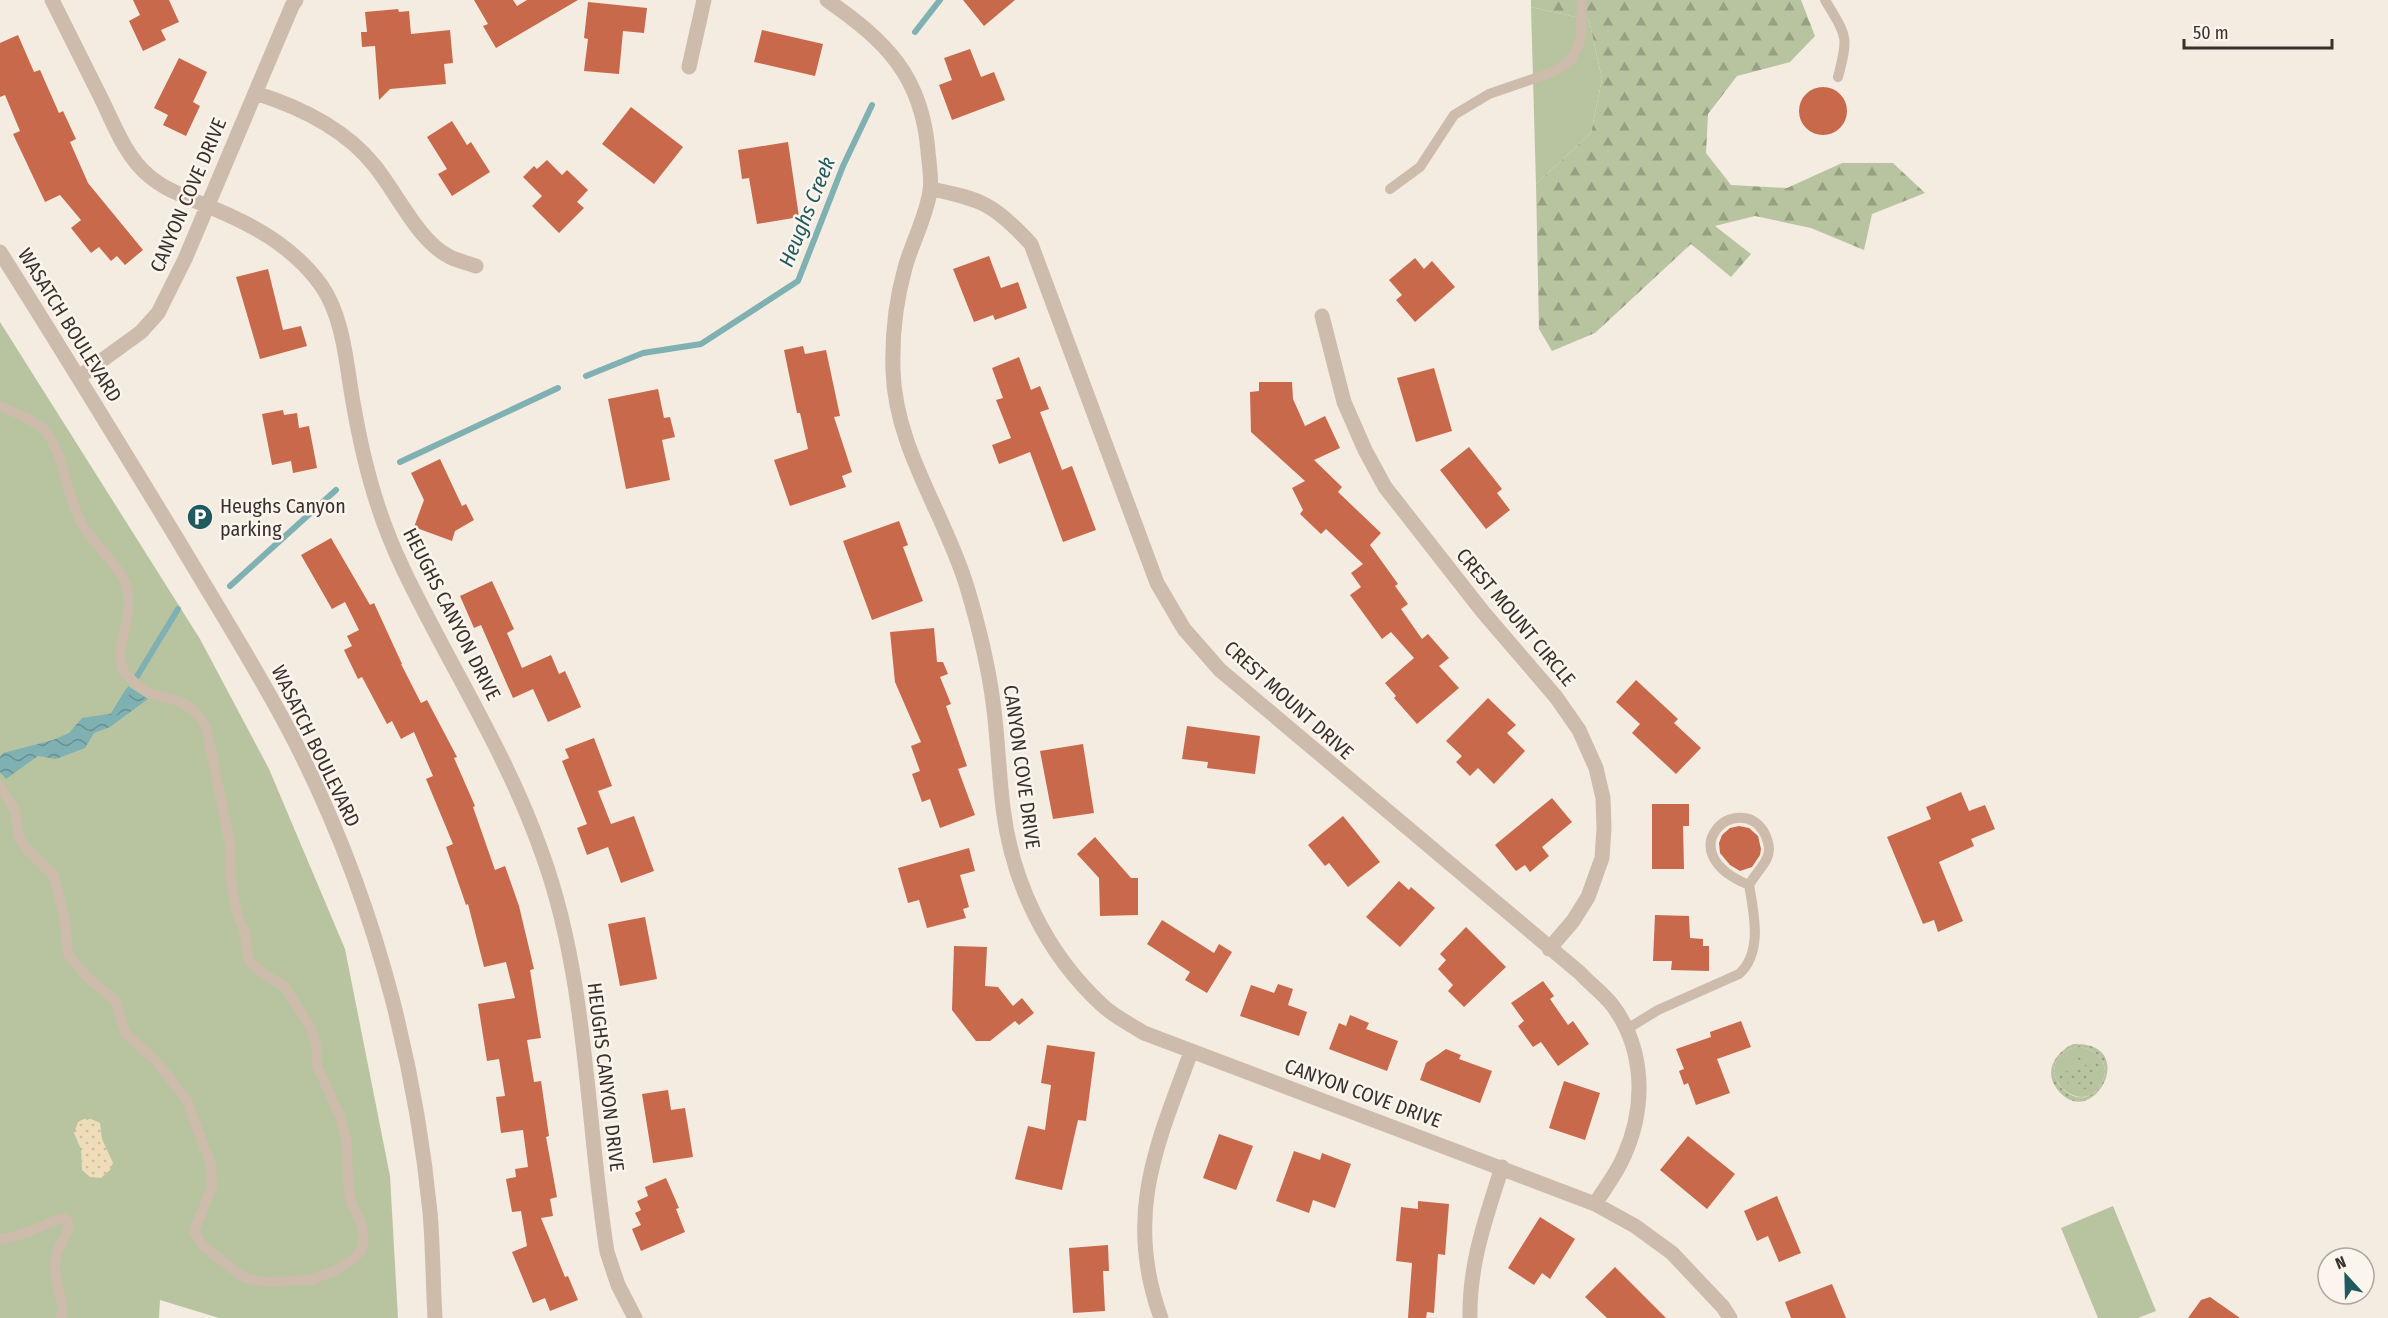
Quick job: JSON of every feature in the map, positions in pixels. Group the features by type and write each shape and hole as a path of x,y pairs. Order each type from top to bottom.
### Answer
{"street":[{"name":"HEUGHS CANYON DRIVE","path":"52,0 133,158 145,173 174,193 276,239 303,263 324,288 343,340 358,427 378,509 406,577 518,792 544,858 563,925 576,999 608,1252 618,1285 635,1318"},
{"name":"CANYON COVE DRIVE","path":"79,376 141,332 158,313 185,260 296,0"},
{"path":"689,67 704,0"},
{"name":"CANYON COVE DRIVE","path":"828,0 872,33 901,66 926,123 931,189 905,267 896,311 892,371 898,410 906,443 949,538 966,585 983,644 994,709 1003,810 1011,855 1039,926 1069,971 1103,1007 1144,1033 1595,1204 1635,1226 1672,1253 1724,1308 1730,1318"},
{"path":"255,93 288,103 350,140 374,165 428,239 449,257 476,266"},
{"name":"CREST MOUNT DRIVE","path":"931,189 989,205 1010,221 1031,244 1153,573 1184,629 1220,670 1611,1004 1627,1029 1640,1080 1636,1118 1624,1157 1595,1204"},
{"name":"WASATCH BOULEVARD","path":"0,252 79,376 274,703 315,784 352,875 392,998 408,1068 421,1140 430,1215 435,1318"},
{"name":"CREST MOUNT CIRCLE","path":"1322,316 1344,402 1365,450 1385,487 1483,612 1556,697 1579,730 1596,768 1603,798 1602,858 1588,897 1573,921 1549,949"},
{"path":"1161,1318 1148,1266 1144,1219 1146,1195 1158,1140 1191,1052"},
{"path":"1470,1318 1470,1288 1474,1258 1502,1167"}],"lane":[{"path":"1390,189 1420,167 1454,115 1489,94 1553,72 1566,64 1572,58 1581,39 1582,0"},
{"path":"1825,0 1845,34 1845,49 1838,77"},
{"path":"0,406 31,421 46,432 59,456 71,498 82,524 98,548 116,567 125,584 130,610 120,647 123,671 150,695 181,702 206,726 230,844 231,881 236,907 244,930 249,961 261,972 284,986 311,1028 317,1066 339,1114 344,1132 351,1202 361,1223 364,1239 361,1250 355,1258 334,1271 311,1280 267,1281 248,1279 240,1275 202,1245 194,1231 213,1187 211,1165 187,1101 157,1062 125,1033 116,1001 87,977 68,954 65,942 65,921 54,876 26,848 19,837 15,811 0,786"},
{"path":"1627,1029 1658,1010 1739,974 1748,965 1755,918 1749,885 1768,857 1769,843 1760,826 1746,817 1729,820 1720,825 1714,832 1710,848 1716,864 1730,877 1749,885"},
{"path":"0,1239 23,1236 64,1218 68,1222 69,1229 57,1252 55,1262 63,1310 61,1318"}],"green space":[{"path":"1531,0 1801,0 1815,36 1790,62 1737,76 1708,114 1706,153 1731,185 1787,188 1842,163 1893,163 1925,193 1872,214 1864,250 1811,228 1755,216 1715,226 1751,254 1731,277 1691,244 1595,333 1552,351 1539,329 1536,184 1591,133 1602,79 1589,20 1531,7"},
{"path":"1531,7 1589,20 1602,79 1591,133 1536,184"},
{"path":"0,322 200,639 269,769 345,949 390,1176 398,1318 219,1318 160,1300 159,1318 0,1318"},
{"path":"2073,1044 2094,1047 2105,1056 2107,1069 2104,1083 2096,1094 2084,1101 2071,1100 2057,1089 2051,1076 2053,1063 2067,1047","holes":["2076,1047 2083,1048 2100,1058 2105,1069 2105,1076 2092,1094 2081,1097 2070,1094 2061,1087 2055,1076 2055,1065 2061,1055"]},
{"path":"2076,1047 2095,1053 2105,1069 2102,1083 2092,1094 2081,1097 2070,1094 2055,1076 2055,1065 2061,1055"},
{"path":"2079,1052 2085,1055 2085,1062 2075,1072 2093,1060 2102,1063 2096,1072 2076,1074 2089,1075 2095,1080 2092,1087 2081,1090 2077,1085 2082,1079 2083,1083 2087,1082 2083,1077 2070,1079 2071,1084 2072,1081 2075,1082 2074,1086 2068,1085 2067,1081 2065,1083 2057,1080 2062,1073 2066,1075 2063,1071 2065,1064 2070,1067 2069,1070 2065,1068 2067,1072 2079,1065 2079,1059 2076,1060 2076,1064 2068,1061 2070,1056"},
{"path":"2113,1206 2156,1311 2138,1318 2098,1318 2061,1228"}],"sand":[{"path":"84,1119 100,1123 102,1139 113,1163 110,1170 101,1178 90,1177 82,1170 81,1149 74,1133 78,1122"}],"water":[{"path":"128,686 148,699 110,727 94,733 85,748 56,759 38,756 6,779 0,772 0,757 3,753 53,740 69,733 82,718 114,713 123,701"}],"building":[{"path":"133,0 169,0 179,22 161,30 166,40 143,51 129,21 140,15"},
{"path":"474,0 513,0 517,6 527,0 578,0 496,48 483,26 488,24"},
{"path":"963,0 1015,0 984,26"},
{"path":"588,2 647,8 644,33 623,31 619,74 584,71 588,39 584,38"},
{"path":"398,9 399,12 409,11 411,34 450,30 453,63 444,64 446,84 390,89 379,100 375,46 362,47 361,32 367,32 365,12"},
{"path":"762,30 823,44 815,76 754,62"},
{"path":"18,35 34,72 40,70 59,113 63,111 76,139 70,142 88,183 143,250 125,265 117,256 111,261 99,247 91,253 71,228 81,220 60,195 45,202 13,134 20,131 5,95 0,97 0,43"},
{"path":"970,49 981,77 994,72 1005,100 952,120 939,85 952,80 944,58"},
{"path":"179,58 207,72 193,102 200,106 186,136 163,125 168,115 154,108"},
{"path":"1818,87 1828,87 1843,97 1847,111 1846,120 1837,131 1828,135 1818,135 1803,125 1799,116 1799,106 1809,91"},
{"path":"631,107 683,147 654,184 602,144"},
{"path":"452,121 467,145 471,142 490,172 452,196 438,174 447,169 427,137"},
{"path":"788,142 799,217 757,224 749,178 742,179 738,150"},
{"path":"547,160 562,175 567,170 588,190 577,202 584,208 559,233 532,206 542,196 523,177 534,166 537,169"},
{"path":"989,256 1001,288 1018,282 1027,308 995,320 993,315 974,322 953,269"},
{"path":"1415,258 1424,269 1432,261 1455,287 1415,322 1396,300 1402,295 1389,280"},
{"path":"268,269 283,330 301,326 307,346 260,359 236,277"},
{"path":"803,346 805,354 826,350 840,416 834,417 852,472 842,476 846,487 790,506 774,460 808,449 800,413 797,413 784,350"},
{"path":"1019,357 1031,390 1040,386 1049,409 1040,412 1062,470 1072,466 1096,530 1063,542 1030,452 999,464 992,445 1011,438 996,400 1003,398 992,368"},
{"path":"1434,368 1452,431 1416,442 1397,378"},
{"path":"1259,382 1292,382 1293,399 1305,426 1325,416 1340,448 1314,460 1342,487 1338,492 1381,533 1370,545 1398,584 1395,586 1408,604 1401,609 1422,639 1428,634 1449,658 1439,666 1459,688 1417,724 1394,698 1396,696 1385,683 1414,658 1391,632 1382,639 1350,595 1361,587 1351,573 1363,564 1326,529 1321,534 1300,514 1303,510 1292,488 1305,481 1251,432 1250,392 1259,391"},
{"path":"658,389 664,418 670,417 675,437 662,440 670,480 626,489 608,399"},
{"path":"283,410 284,415 297,413 299,428 309,426 317,468 293,473 291,461 272,465 262,414"},
{"path":"1469,447 1502,489 1497,493 1510,510 1486,529 1440,470"},
{"path":"440,459 462,506 466,504 474,520 455,531 452,541 414,527 424,500 411,473"},
{"path":"899,521 908,545 903,547 923,601 872,620 843,541"},
{"path":"331,538 370,605 374,603 421,703 427,700 457,757 454,758 475,806 473,807 495,870 505,866 519,906 534,969 530,970 541,1038 527,1040 534,1082 541,1081 549,1136 546,1137 557,1197 550,1199 553,1216 541,1218 565,1277 568,1276 578,1300 550,1311 545,1298 533,1303 512,1252 527,1246 521,1211 512,1212 506,1179 516,1177 515,1169 528,1167 523,1130 501,1133 496,1097 505,1096 499,1059 487,1061 478,1004 515,998 506,962 484,967 468,904 466,905 446,847 453,844 426,779 433,776 414,732 401,739 392,721 387,724 362,677 358,679 344,650 352,646 347,636 359,630 345,602 332,609 301,555"},
{"path":"492,581 514,629 507,633 522,668 551,655 559,674 565,671 581,707 548,722 533,689 513,698 481,625 474,628 460,596"},
{"path":"934,628 937,662 943,662 948,674 940,677 951,704 946,706 967,766 958,769 975,815 940,828 930,799 922,802 912,774 920,771 911,746 921,742 895,682 890,632"},
{"path":"1636,680 1678,719 1674,723 1701,748 1676,774 1632,733 1640,724 1616,702"},
{"path":"1488,698 1516,725 1507,733 1525,751 1494,784 1478,768 1470,776 1456,762 1462,756 1446,741"},
{"path":"1187,726 1260,736 1255,774 1207,768 1208,762 1182,759"},
{"path":"594,738 612,786 598,791 611,824 634,816 654,871 621,883 608,847 587,855 577,828 587,824 562,761 569,758 565,749"},
{"path":"1083,744 1094,813 1053,819 1040,751"},
{"path":"1961,792 1969,811 1985,805 1995,829 1971,839 1974,846 1939,862 1963,921 1938,932 1934,920 1923,924 1887,837 1931,819 1926,807"},
{"path":"1552,798 1572,822 1542,847 1549,856 1530,872 1525,865 1516,871 1495,845"},
{"path":"1652,804 1689,804 1689,826 1683,826 1684,869 1652,869"},
{"path":"1343,816 1380,862 1348,887 1329,863 1325,866 1308,845"},
{"path":"1739,826 1749,828 1758,836 1761,849 1752,867 1740,871 1730,865 1720,853 1719,843 1722,835 1730,828"},
{"path":"1095,837 1131,878 1138,878 1138,915 1100,916 1099,878 1077,854"},
{"path":"969,848 975,871 960,875 969,907 963,909 966,918 927,928 919,900 908,903 898,868"},
{"path":"1399,881 1409,890 1411,887 1435,908 1400,947 1366,917"},
{"path":"1655,915 1689,916 1690,938 1703,939 1703,946 1709,946 1709,971 1671,970 1672,961 1653,961"},
{"path":"645,917 657,979 620,986 608,924"},
{"path":"1162,920 1214,953 1219,944 1232,952 1207,993 1185,980 1190,972 1147,944"},
{"path":"1466,927 1506,967 1464,1007 1448,991 1453,985 1438,969 1446,960 1440,954"},
{"path":"954,946 987,947 985,986 998,987 1013,1006 1022,998 1034,1013 1019,1025 1015,1021 990,1041 976,1041 952,1010"},
{"path":"1543,981 1554,996 1550,999 1568,1025 1573,1021 1589,1044 1558,1066 1541,1042 1533,1047 1518,1026 1524,1021 1511,1003"},
{"path":"1278,984 1293,989 1288,1005 1307,1012 1299,1036 1240,1016 1251,985 1274,993"},
{"path":"1350,1015 1369,1023 1366,1029 1398,1041 1387,1071 1329,1049 1339,1023 1346,1026"},
{"path":"1741,1021 1751,1047 1717,1059 1730,1093 1696,1105 1688,1083 1684,1085 1679,1071 1684,1069 1676,1049 1711,1037 1710,1032"},
{"path":"1047,1045 1095,1052 1086,1121 1078,1120 1062,1190 1015,1179 1028,1126 1045,1130 1051,1085 1041,1083"},
{"path":"1446,1049 1461,1055 1459,1059 1492,1071 1480,1103 1420,1080 1426,1063"},
{"path":"1564,1081 1600,1093 1585,1140 1549,1128"},
{"path":"668,1090 671,1110 685,1108 693,1157 653,1163 642,1094"},
{"path":"1219,1134 1253,1146 1236,1190 1203,1178"},
{"path":"1688,1136 1735,1174 1707,1209 1660,1170"},
{"path":"1294,1151 1320,1160 1322,1153 1351,1164 1335,1208 1313,1200 1309,1213 1276,1201"},
{"path":"666,1178 679,1208 676,1209 685,1232 641,1251 632,1229 641,1225 635,1213 641,1210 637,1201 648,1196 645,1187"},
{"path":"1777,1196 1801,1253 1779,1262 1768,1236 1757,1241 1744,1211"},
{"path":"1418,1201 1449,1204 1445,1255 1438,1254 1434,1313 1427,1312 1426,1318 1408,1318 1412,1263 1396,1261 1401,1207 1418,1209"},
{"path":"1540,1217 1575,1239 1550,1279 1542,1273 1534,1285 1508,1268"},
{"path":"1108,1245 1109,1271 1103,1271 1105,1311 1073,1313 1069,1248"},
{"path":"1615,1267 1666,1318 1607,1318 1585,1297"},
{"path":"1832,1284 1846,1318 1791,1318 1785,1302"},
{"path":"2210,1297 2240,1318 2188,1318 2201,1300"}],"waterway":[{"name":"Heughs Creek","path":"915,32 940,0"},
{"name":"Heughs Creek","path":"586,376 643,353 701,344 798,281 843,166 872,105"},
{"name":"Heughs Creek","path":"400,462 558,388"},
{"name":"Heughs Creek","path":"230,586 336,490"},
{"name":"Heughs Creek","path":"133,683 178,609"},
{"name":"Heughs Creek","path":"114,714 128,691"}],"place":[{"name":"Heughs Canyon parking","path":"200,517"}]}
